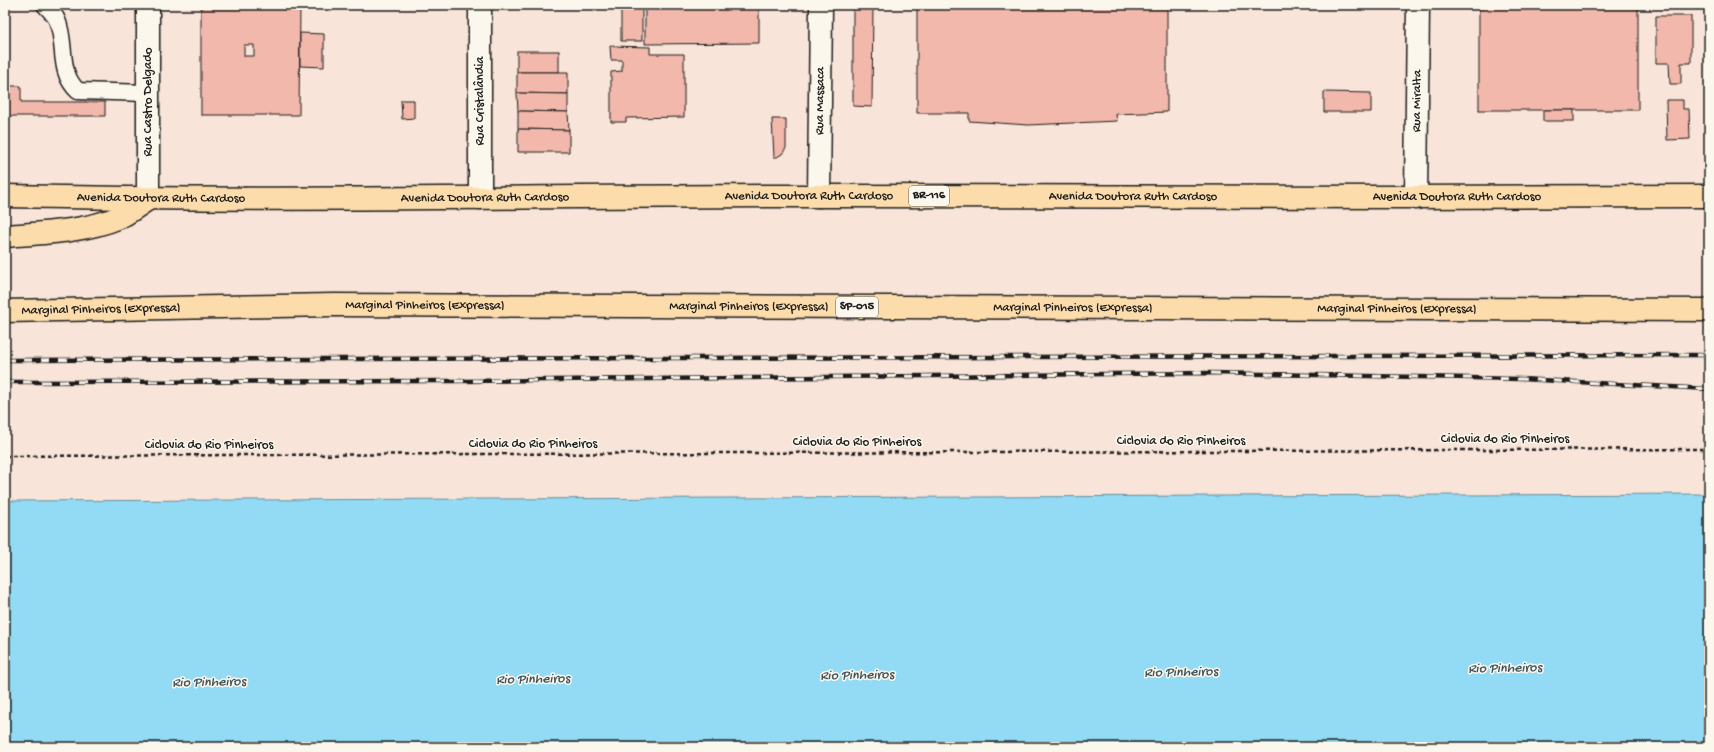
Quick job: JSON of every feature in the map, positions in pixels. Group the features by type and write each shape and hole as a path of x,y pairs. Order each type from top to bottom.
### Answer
{"highway":[{"name":"Avenida Doutora Ruth Cardoso","path":"5,196 148,199 819,196 1416,198 1709,196"},
{"path":"5,236 57,232 97,225 121,216 148,199"},
{"name":"Marginal Pinheiros (Expressa)","path":"5,311 333,305 1709,310"}],"street":[{"name":"Rua Castro Delgado","path":"148,5 148,199"},
{"name":"Rua Cristalândia","path":"480,5 480,198"},
{"name":"Rua Massaca","path":"819,196 821,5"},
{"name":"Rua Miralta","path":"1416,198 1418,5"}],"lane":[{"path":"45,5 57,20 66,74 70,84 78,91 148,93"}],"path":[{"name":"Ciclovia do Rio Pinheiros","path":"5,456 1709,449"}],"water":[{"name":"Rio Pinheiros","path":"1709,494 1709,747 5,747 5,501"}],"building":[{"path":"201,5 300,5 299,115 201,115","holes":["244,45 254,45 254,56 244,56"]},
{"path":"645,5 759,5 759,43 645,44"},
{"path":"853,5 873,5 872,107 853,106"},
{"path":"917,5 1167,5 1167,112 1116,114 1117,121 1028,125 969,121 969,113 917,113"},
{"path":"1479,5 1638,5 1638,110 1479,110"},
{"path":"642,9 642,41 621,41 621,10"},
{"path":"1656,16 1691,16 1691,63 1681,63 1681,84 1670,84 1669,63 1656,63"},
{"path":"300,33 324,34 324,67 300,66"},
{"path":"610,46 650,47 650,54 684,54 684,117 626,118 626,122 611,122 611,72 622,71 622,60 611,60"},
{"path":"517,51 559,51 559,72 517,72"},
{"path":"517,72 568,72 568,94 517,93"},
{"path":"5,86 21,86 21,102 105,102 105,116 5,116"},
{"path":"1324,92 1371,93 1371,112 1324,112"},
{"path":"517,93 568,94 568,112 518,111"},
{"path":"401,100 414,100 414,118 402,119"},
{"path":"1666,100 1683,100 1683,109 1689,109 1690,139 1667,140"},
{"path":"1543,110 1574,110 1574,121 1543,121"},
{"path":"518,111 568,112 569,130 518,129"},
{"path":"772,119 786,119 786,148 782,154 777,157 774,157"},
{"path":"518,129 569,130 569,152 518,152"}],"railway":[{"path":"5,360 1709,355"},
{"path":"5,382 458,381 1210,373 1521,379 1709,389"}]}
